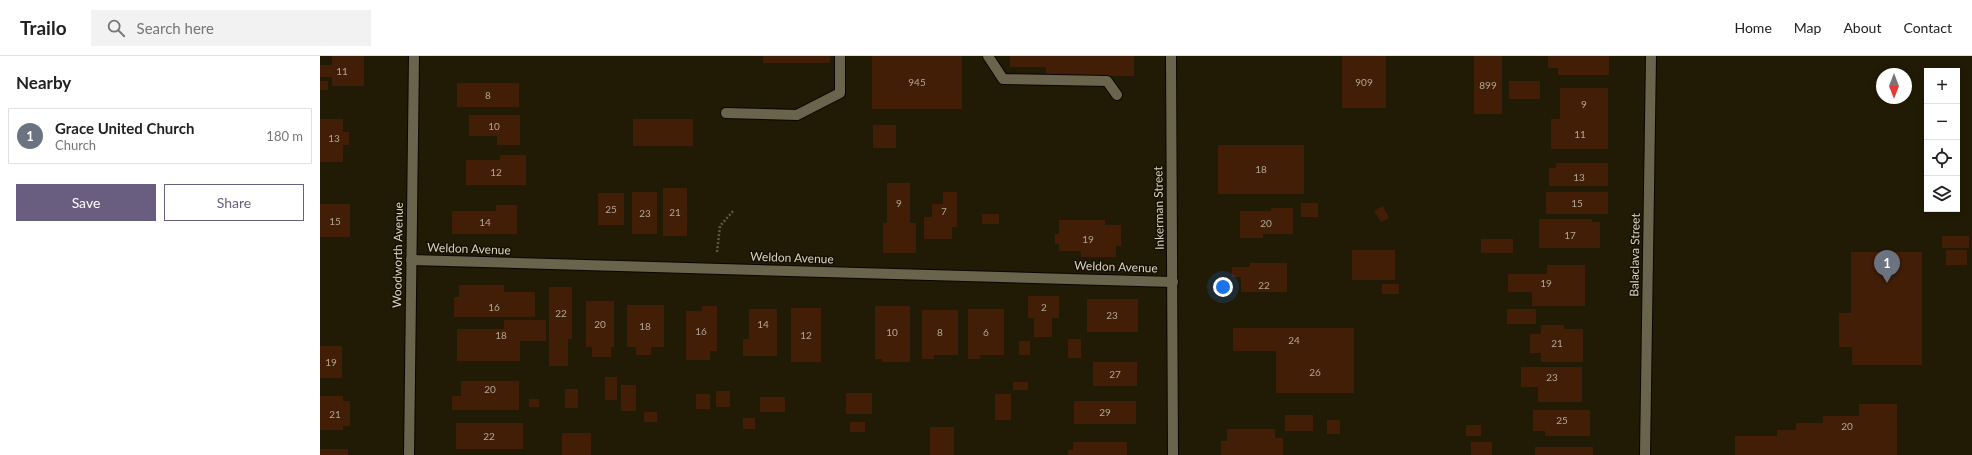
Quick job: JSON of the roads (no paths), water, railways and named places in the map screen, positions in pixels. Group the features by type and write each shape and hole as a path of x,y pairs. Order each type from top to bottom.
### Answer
{"street":[{"name":"Woodworth Avenue","path":"408,455 414,56"},
{"path":"726,113 797,116 840,93 840,56"},
{"path":"988,56 1003,79 1107,81 1117,95"},
{"name":"Inkerman Street","path":"1171,56 1173,455"},
{"name":"Balaclava Street","path":"1645,455 1651,56"},
{"name":"Weldon Avenue","path":"411,260 1173,282"}],"place":[{"name":"Grace United Church","path":"1887,283"}]}
